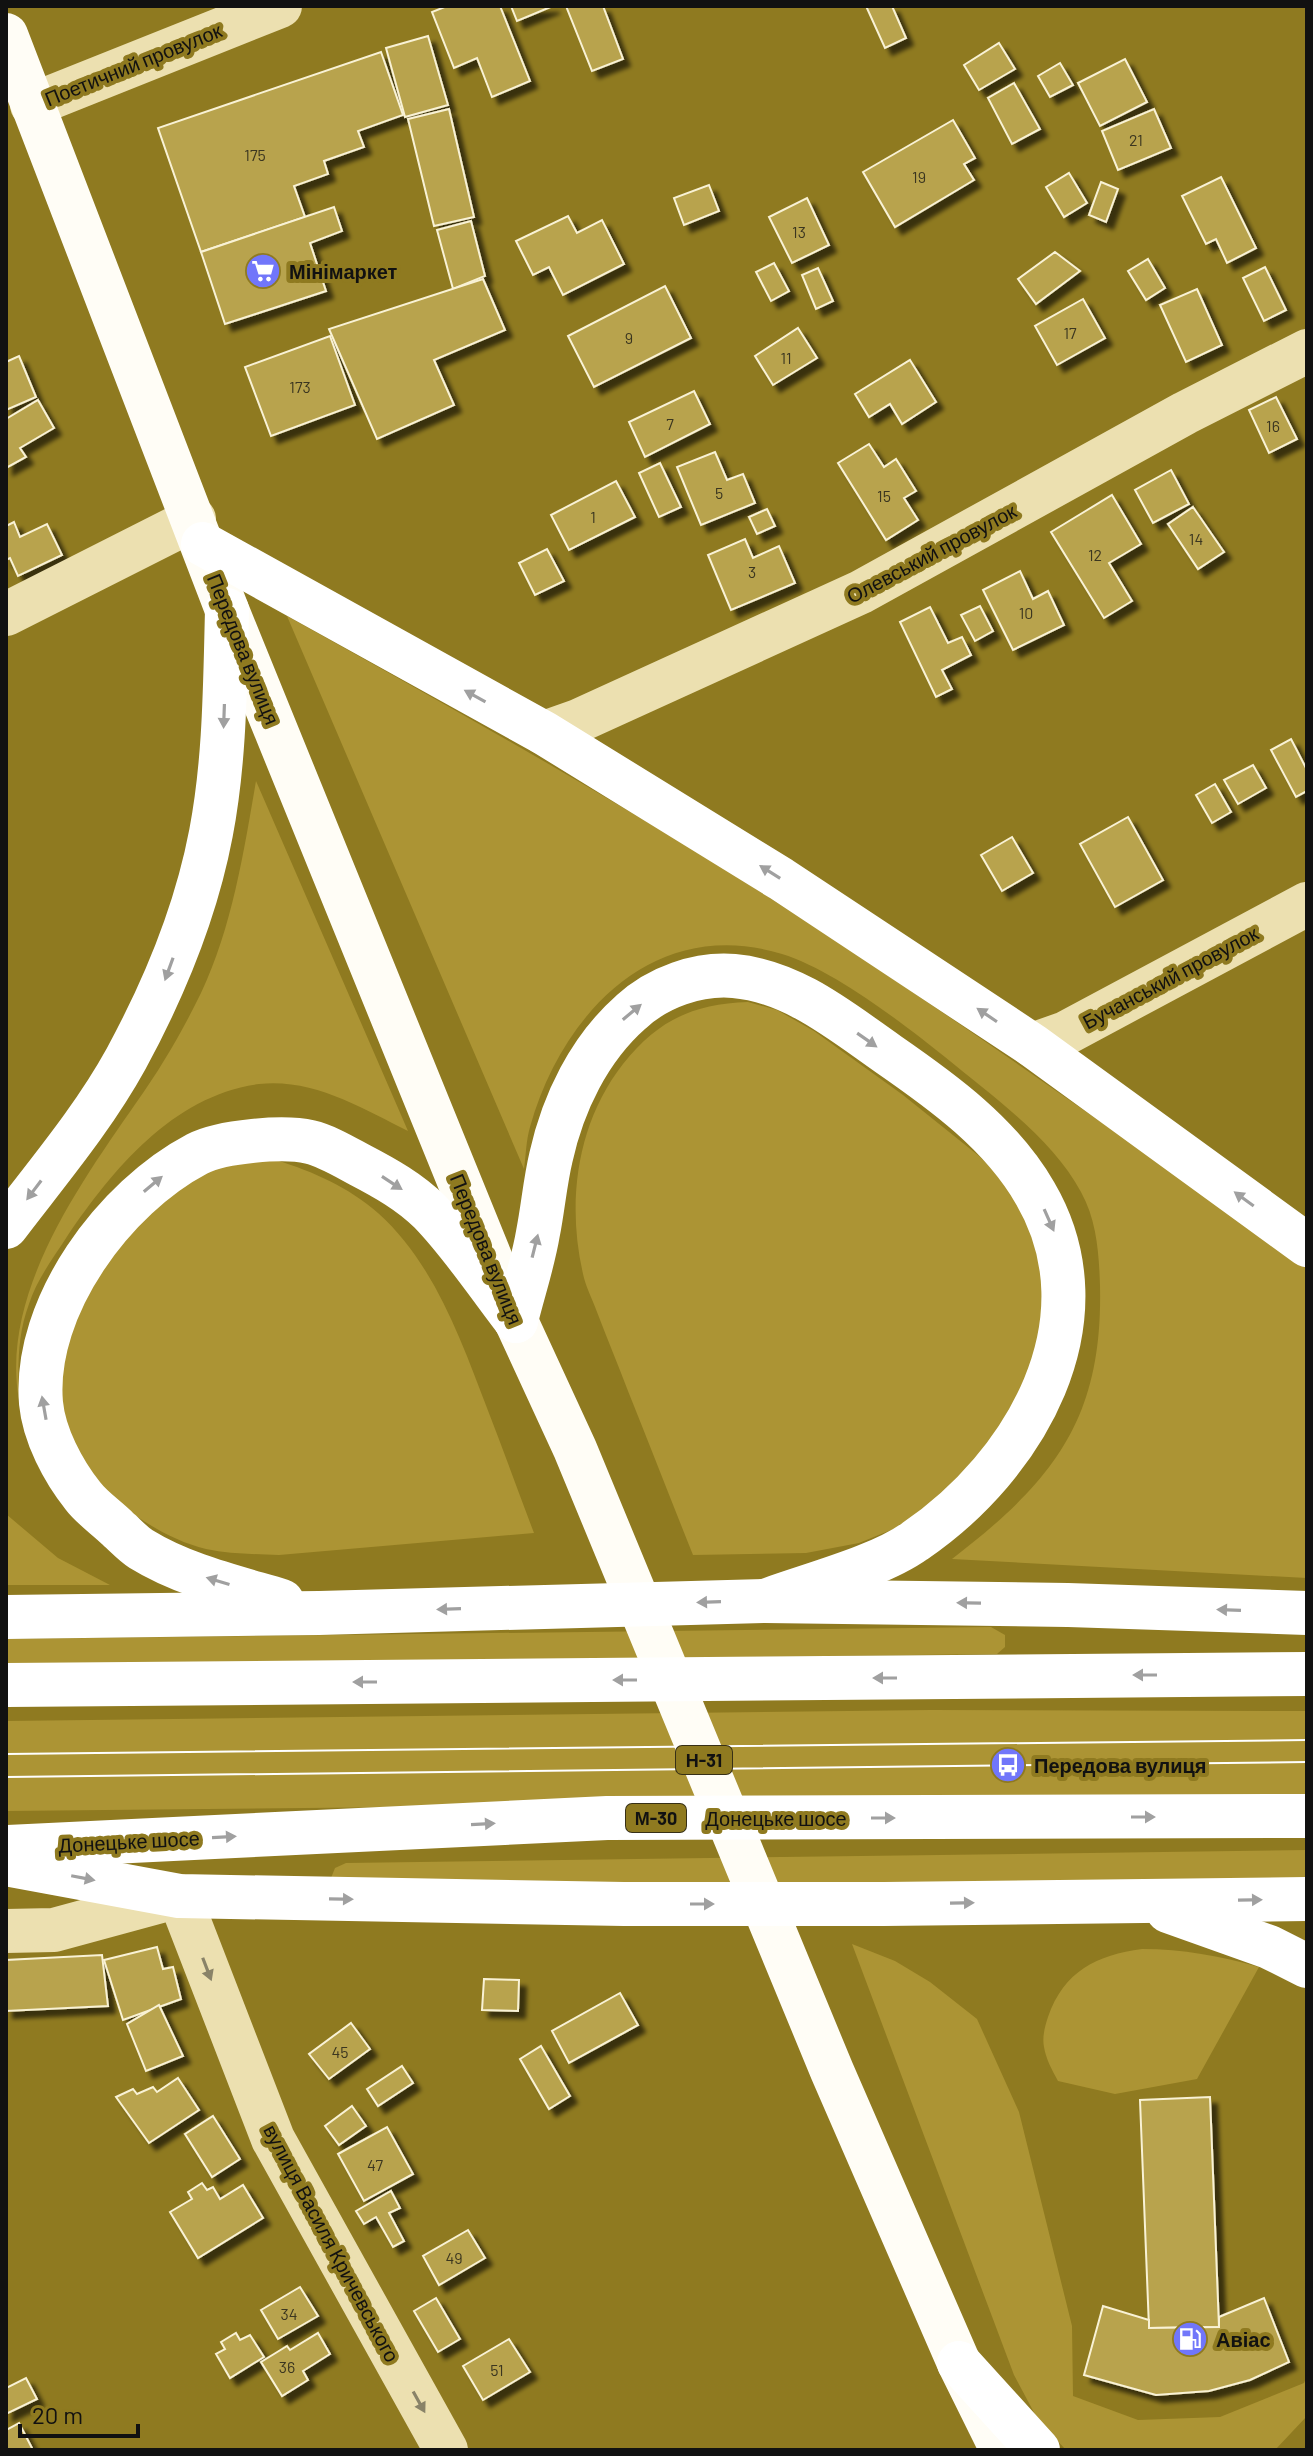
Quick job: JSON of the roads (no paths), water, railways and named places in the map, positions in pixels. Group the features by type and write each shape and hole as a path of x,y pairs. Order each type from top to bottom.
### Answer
{"highway":[{"path":"198,532 544,733 781,879 1032,1045 1307,1245"},
{"path":"6,1227 70,1142 125,1061 165,981 192,904 211,834 223,752 227,610"},
{"path":"516,1321 538,1235 551,1156 581,1075 604,1038 633,1009 662,991 696,978 735,976 810,1000 939,1090 982,1128 1013,1162 1034,1190 1054,1228 1061,1266 1063,1303 1056,1357 1040,1401 991,1475 950,1514 912,1543 877,1560 765,1601"},
{"path":"319,1613 195,1574 140,1548 84,1497 54,1449 41,1404 43,1366 51,1328 69,1285 99,1240 140,1195 163,1175 200,1152 278,1139 312,1142 392,1182 428,1210 516,1321"},
{"path":"6,1617 319,1613 765,1601 1068,1605 1307,1613"},
{"path":"6,1685 1307,1674"},
{"name":"Донецьке шосе","path":"6,1847 607,1818 1307,1816"},
{"path":"6,1864 179,1896 624,1904 1307,1899"},
{"path":"1143,1902 1269,1947 1307,1966"},
{"path":"959,2363 1038,2450"}],"main road":[{"name":"Передова вулиця","path":"6,35 227,610 516,1321 575,1449 832,2071 959,2363 1002,2450"}],"street":[{"name":"Поетичний провулок","path":"32,105 280,6"},
{"name":"Олевський провулок","path":"544,733 578,721 861,592 1185,413 1307,351"},
{"path":"6,614 198,532"},
{"name":"Бучанський провулок","path":"1032,1045 1066,1033 1307,904"},
{"path":"6,1931 54,1930 179,1896"},
{"name":"вулиця Василя Кричевського","path":"179,1896 273,2139 446,2450"}],"tram line":[{"path":"6,1754 1307,1740"},
{"path":"6,1777 1307,1762"}],"place":[{"name":"Мінімаркет","path":"263,271"},
{"name":"Передова вулиця","path":"1008,1765"},
{"name":"Авіас","path":"1190,2339"}]}
